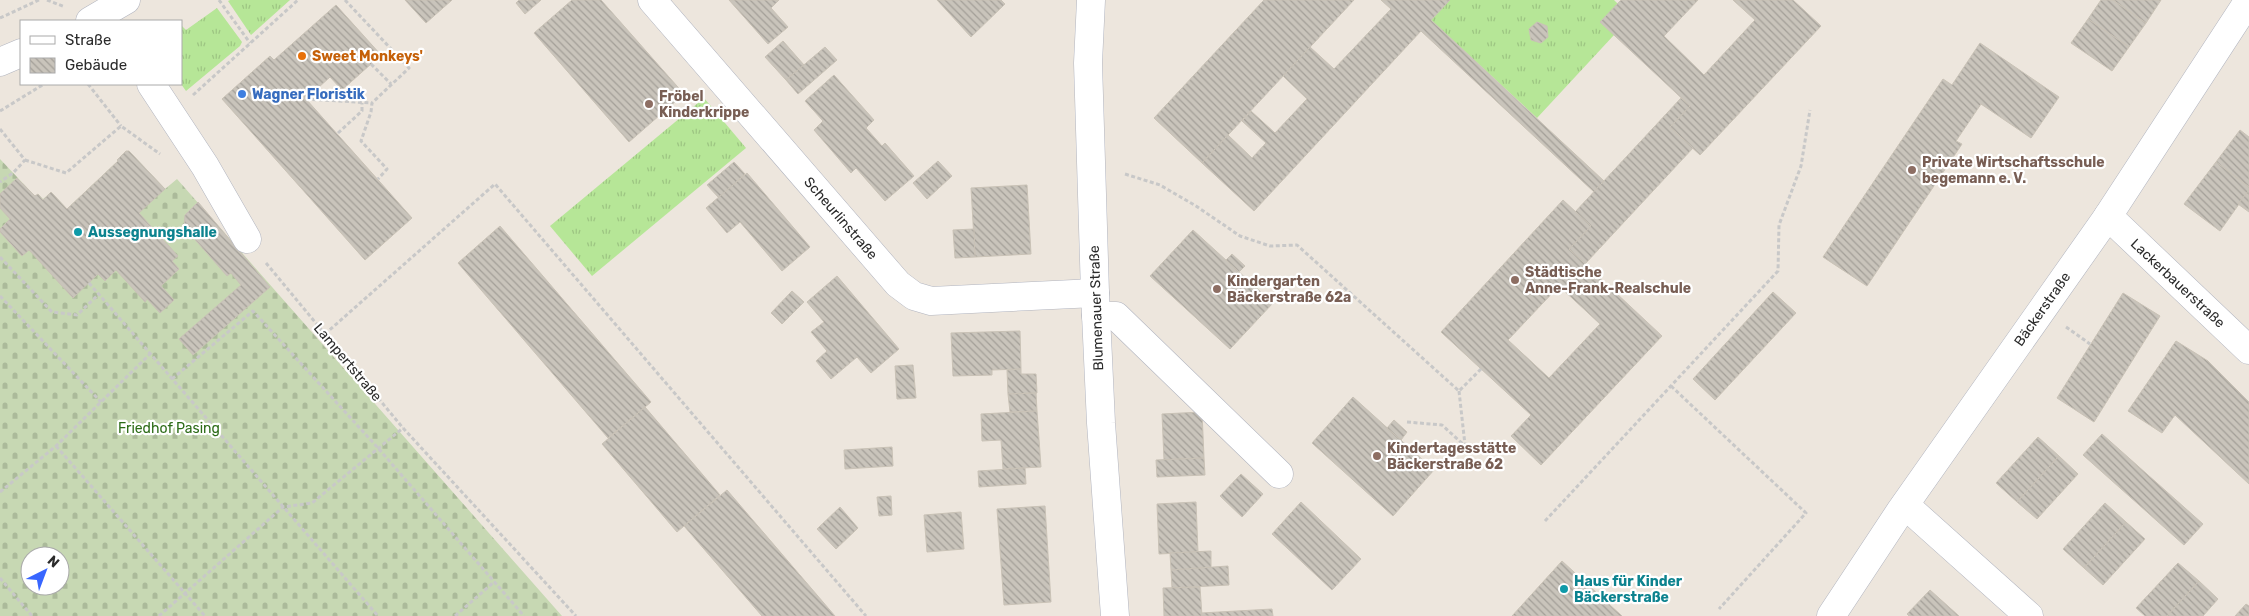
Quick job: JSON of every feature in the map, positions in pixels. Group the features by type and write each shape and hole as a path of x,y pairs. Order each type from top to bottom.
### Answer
{"street":[{"path":"100,19 126,0"},
{"name":"Scheurlinstraße","path":"652,0 892,276 914,296 931,301 1096,305 1116,316 1279,474"},
{"name":"Blumenauer Straße","path":"1092,0 1088,63 1096,305 1101,423 1116,616"},
{"name":"Bäckerstraße","path":"1832,616 1905,505 2108,216 2249,0"},
{"path":"0,62 20,53"},
{"path":"152,85 205,166 247,239"},
{"name":"Lackerbauerstraße","path":"2108,216 2249,350"},
{"path":"1905,505 2029,616"}],"path":[{"path":"0,18 39,0"},
{"path":"219,0 250,44"},
{"path":"172,114 298,0"},
{"path":"345,0 409,68 372,103 371,112 360,141 387,169 378,179"},
{"path":"371,64 391,84"},
{"path":"0,111 42,85"},
{"path":"89,85 121,126 166,159"},
{"path":"306,99 372,103"},
{"path":"338,133 362,111 362,103"},
{"path":"1545,521 1778,271 1779,225 1801,166 1810,110"},
{"path":"362,111 371,112"},
{"path":"0,129 25,160 66,174 121,126"},
{"path":"0,182 13,173 25,160"},
{"path":"1125,174 1160,186 1196,206 1240,236 1270,246 1297,245 1459,391 1465,446 1442,424 1407,422"},
{"path":"325,334 495,184 866,616"},
{"name":"Lampertstraße","path":"247,239 403,428 576,616"},
{"path":"0,257 52,312 77,315 99,294"},
{"path":"88,283 378,616"},
{"path":"0,296 101,402"},
{"path":"172,379 253,311 378,448 524,616"},
{"path":"2059,322 2090,344"},
{"path":"0,492 56,446 150,354"},
{"path":"1459,391 1481,369"},
{"path":"1671,386 1806,513 1719,609"},
{"path":"159,616 283,507 312,503 403,428"},
{"path":"56,446 205,616"},
{"path":"0,578 32,616"},
{"path":"454,616 494,582"}],"green space":[{"path":"290,0 251,35 228,1"},
{"path":"1450,0 1614,0 1618,4 1600,22 1614,35 1537,118 1431,20"},
{"path":"217,8 242,42 240,46 186,91 182,85 182,26 186,30"},
{"path":"704,98 746,148 592,276 550,226"},
{"name":"Friedhof Pasing","path":"126,151 129,151 165,189 177,179 562,616 0,616 0,159 35,196 38,194 43,199 51,192 67,209 118,161"}],"building":[{"path":"405,0 452,0 426,23"},
{"path":"519,0 541,0 525,14 516,3"},
{"path":"572,0 601,0 684,94 629,142 534,33"},
{"path":"729,0 779,0 771,8 788,27 768,44"},
{"path":"937,0 1001,0 1005,4 971,37"},
{"path":"1264,0 1354,0 1202,163 1154,118"},
{"path":"1381,0 1450,0 1431,20 1604,181 1594,192 1421,31 1254,211 1202,163 1228,135 1252,158 1266,143 1242,121 1251,111 1275,133 1307,99 1283,76 1310,47 1334,69 1391,9"},
{"path":"1621,0 1698,0 1664,36 1704,75 1755,20 1733,0 1793,0 1821,26 1700,155 1670,127 1690,106 1600,22"},
{"path":"2101,0 2113,0 2146,23 2129,47 2088,19"},
{"path":"2113,0 2161,0 2146,23"},
{"path":"336,5 381,55 342,90 330,77 306,99 412,218 365,260 222,99 270,56 274,60"},
{"path":"2088,19 2129,47 2112,71 2071,43"},
{"path":"1537,22 1547,26 1548,37 1541,43 1531,40 1529,29"},
{"path":"783,41 804,65 786,80 765,57"},
{"path":"1980,43 2059,97 2031,138 1981,104 1956,141 1962,144 1867,286 1823,257 1943,79 1952,85"},
{"path":"825,47 837,60 798,94 786,80"},
{"path":"834,75 874,120 866,128 882,146 885,143 914,176 885,201 856,168 851,173 814,130 823,121 805,101"},
{"path":"1681,98 1690,106 1670,127 1693,148 1585,264 1569,249 1591,226 1575,212"},
{"path":"2240,130 2249,137 2249,187 2216,162"},
{"name":"Aussegnungshalle","path":"126,151 129,151 165,189 139,213 178,256 172,261 179,269 161,286 174,300 160,313 147,299 145,302 116,270 105,281 98,274 73,298 29,250 22,256 0,232 0,229 10,219 0,208 0,194 17,178 35,196 38,194 43,200 51,192 67,209 118,161"},
{"path":"938,161 952,176 927,199 913,183"},
{"path":"734,162 745,174 719,198 707,185"},
{"path":"2216,162 2249,187 2249,190 2220,231 2184,204"},
{"path":"747,173 810,247 782,271 740,222 727,233 706,208"},
{"path":"1027,185 1031,254 975,257 971,188"},
{"path":"2249,190 2249,212 2238,204"},
{"path":"1563,200 1591,226 1569,249 1662,336 1541,465 1511,436 1531,415 1441,332","holes":["1559,286 1600,324 1549,378 1508,340"]},
{"path":"198,202 270,287 193,355 179,339 241,285 231,273 227,276 184,227 185,215"},
{"path":"500,226 651,402 608,438 458,263"},
{"path":"974,229 975,257 955,258 953,230"},
{"path":"1193,230 1273,303 1230,349 1150,276"},
{"path":"1232,254 1245,266 1239,272 1226,260"},
{"path":"837,276 899,349 871,373 857,357 831,379 816,361 827,351 811,332 824,322 807,302"},
{"path":"792,291 804,302 782,324 771,313"},
{"path":"1773,292 1796,313 1715,400 1693,379"},
{"path":"2123,293 2160,316 2094,422 2057,398"},
{"path":"1020,331 1021,369 992,370 992,375 953,376 951,333"},
{"path":"2176,341 2208,361 2249,402 2249,484 2175,415 2162,433 2128,411"},
{"path":"913,365 916,398 897,399 895,366"},
{"path":"1021,369 1021,374 1036,374 1037,393 1008,394 1007,370"},
{"path":"1036,393 1037,411 1010,412 1008,394"},
{"path":"1353,397 1434,470 1393,516 1312,443"},
{"path":"645,407 720,495 677,532 602,444"},
{"path":"1037,411 1041,467 1003,469 1001,440 982,441 981,414"},
{"path":"1202,412 1204,458 1164,460 1162,414"},
{"path":"1394,420 1407,432 1401,440 1387,428"},
{"path":"2102,434 2203,524 2184,545 2083,455"},
{"path":"2038,437 2059,456 2017,502 1996,483"},
{"path":"892,447 893,466 845,469 844,450"},
{"path":"2059,456 2078,474 2037,519 2017,502"},
{"path":"1204,458 1205,475 1157,477 1156,460"},
{"path":"1025,468 1026,484 979,487 978,471"},
{"path":"1241,474 1263,494 1242,517 1220,496"},
{"path":"727,490 835,616 762,616 684,526"},
{"path":"891,496 892,515 879,516 877,497"},
{"path":"1196,502 1198,552 1159,554 1157,504"},
{"path":"1301,502 1361,559 1332,590 1272,534"},
{"path":"2105,503 2126,522 2084,568 2063,549"},
{"path":"1045,506 1051,602 1004,605 997,509"},
{"path":"840,507 858,528 836,549 817,529"},
{"path":"961,512 964,549 927,552 924,515"},
{"path":"2126,522 2145,539 2103,585 2084,568"},
{"path":"1211,551 1211,568 1171,570 1170,553"},
{"name":"Haus für Kinder Bäckerstraße","path":"1562,561 1622,616 1512,616"},
{"path":"2178,563 2199,581 2167,616 2145,616 2136,608"},
{"path":"1228,566 1229,585 1172,588 1171,570"},
{"path":"2199,581 2218,599 2203,616 2167,616"},
{"path":"1200,587 1202,616 1164,616 1163,588"},
{"path":"1930,590 1959,616 1909,616 1907,614"},
{"path":"2246,604 2249,606 2249,616 2235,616"},
{"path":"1272,609 1273,616 1202,616 1201,613"}],"place":[{"name":"Sweet Monkeys'","path":"302,56"},
{"name":"Wagner Floristik","path":"242,94"},
{"name":"Fröbel Kinderkrippe","path":"649,104"},
{"name":"Private Wirtschaftsschule begemann e. V.","path":"1912,170"},
{"name":"Aussegnungshalle","path":"78,232"},
{"name":"Städtische Anne-Frank-Realschule","path":"1515,280"},
{"name":"Kindergarten Bäckerstraße 62a","path":"1217,289"},
{"name":"Kindertagesstätte Bäckerstraße 62","path":"1377,456"},
{"name":"Haus für Kinder Bäckerstraße","path":"1564,589"}]}
